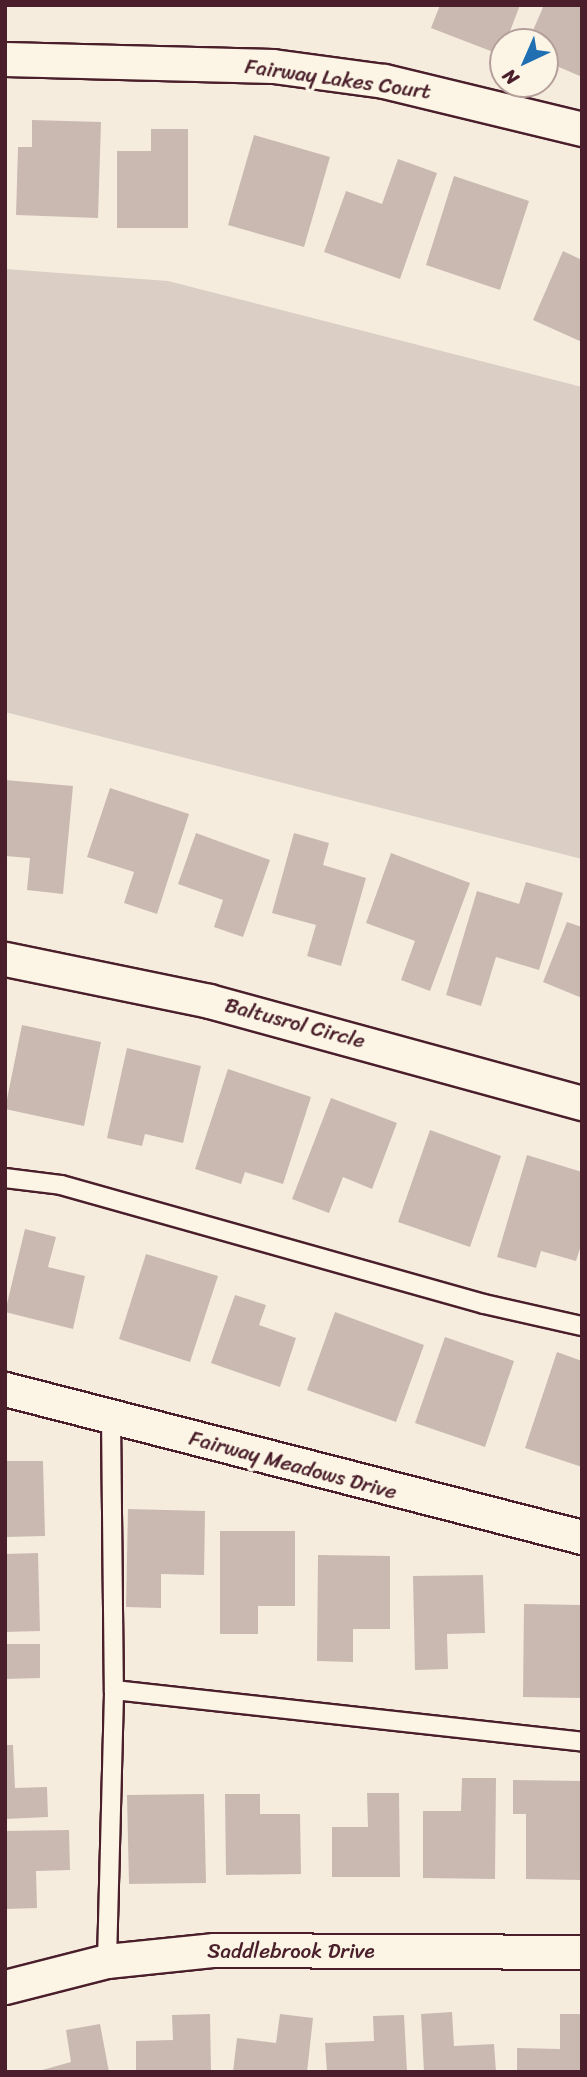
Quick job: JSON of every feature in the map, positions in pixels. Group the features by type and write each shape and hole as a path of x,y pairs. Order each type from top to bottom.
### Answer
{"street":[{"name":"Fairway Lakes Court","path":"5,59 272,66 384,81 582,129"},
{"name":"Baltusrol Circle","path":"5,959 209,1000 582,1103"},
{"name":"Fairway Meadows Drive","path":"5,1389 582,1537"},
{"name":"Saddlebrook Drive","path":"5,1987 107,1961 214,1950 582,1952"}],"lane":[{"path":"5,1178 61,1185 484,1304 582,1326"},
{"path":"107,1961 114,1690 111,1417"},
{"path":"114,1690 582,1742"}],"shaded area":[{"path":"5,269 168,281 582,387 582,859 5,712"}],"building":[{"path":"440,5 520,5 511,28 489,28 489,50 431,28"},
{"path":"544,5 582,5 582,77 559,67 559,28 534,28"},
{"path":"32,120 101,122 98,218 16,215 18,147 32,147"},
{"path":"151,129 188,129 188,228 117,228 117,151 151,151"},
{"path":"254,135 330,157 304,247 228,225"},
{"path":"398,159 437,173 400,279 324,252 346,191 382,204"},
{"path":"454,176 529,201 500,290 426,265"},
{"path":"563,251 582,260 582,342 533,320"},
{"path":"5,780 73,786 63,894 27,890 30,858 5,856"},
{"path":"110,788 189,814 157,914 124,903 134,872 87,857"},
{"path":"196,833 270,860 243,937 214,927 223,900 178,884"},
{"path":"294,833 329,843 323,865 366,878 341,966 307,956 316,925 272,913"},
{"path":"391,853 470,883 430,991 401,980 415,941 366,923"},
{"path":"526,882 563,893 539,970 496,957 481,1006 446,995 477,891 519,904"},
{"path":"567,922 582,927 582,998 543,982"},
{"path":"22,1025 101,1042 84,1126 5,1109"},
{"path":"127,1048 201,1066 183,1143 145,1134 142,1146 107,1138"},
{"path":"228,1069 311,1097 283,1184 245,1172 241,1184 195,1169"},
{"path":"331,1098 397,1123 372,1189 343,1177 329,1213 292,1199"},
{"path":"430,1130 501,1156 470,1247 398,1222"},
{"path":"527,1155 582,1172 582,1242 576,1261 541,1251 536,1268 497,1257"},
{"path":"25,1229 56,1237 48,1267 85,1276 73,1329 5,1312"},
{"path":"146,1254 218,1276 190,1362 119,1339"},
{"path":"235,1295 266,1305 259,1325 296,1338 280,1387 211,1363"},
{"path":"335,1312 424,1345 396,1422 307,1390"},
{"path":"445,1337 514,1361 485,1447 415,1423"},
{"path":"557,1352 582,1361 582,1467 525,1448"},
{"path":"5,1461 43,1461 45,1536 5,1537"},
{"path":"128,1509 205,1511 204,1575 161,1574 161,1608 126,1607"},
{"path":"220,1531 295,1531 295,1606 258,1606 258,1634 220,1634"},
{"path":"38,1553 40,1631 5,1632 5,1554"},
{"path":"318,1555 390,1556 390,1629 353,1629 353,1662 317,1661"},
{"path":"483,1575 485,1633 447,1634 448,1669 415,1670 413,1576"},
{"path":"524,1604 582,1605 582,1698 523,1697"},
{"path":"5,1644 40,1644 40,1678 5,1679"},
{"path":"5,1745 13,1745 15,1788 47,1787 48,1817 5,1819"},
{"path":"462,1778 496,1778 495,1879 423,1878 423,1811 461,1811"},
{"path":"513,1780 582,1781 582,1880 526,1879 526,1814 513,1814"},
{"path":"367,1793 399,1793 400,1877 332,1877 332,1827 368,1827"},
{"path":"204,1794 206,1883 129,1884 127,1795"},
{"path":"225,1794 260,1794 260,1814 300,1814 301,1874 226,1875"},
{"path":"69,1830 70,1870 36,1871 37,1908 5,1909 5,1831"},
{"path":"452,2012 454,2046 494,2044 496,2072 424,2072 421,2014"},
{"path":"210,2014 211,2072 136,2072 136,2041 173,2040 172,2015"},
{"path":"280,2014 313,2018 307,2072 233,2072 237,2038 276,2043"},
{"path":"560,2014 582,2014 582,2072 517,2072 517,2048 560,2049"},
{"path":"404,2015 407,2072 327,2072 325,2043 374,2041 373,2016"},
{"path":"100,2024 109,2072 35,2072 71,2062 66,2030"}]}
